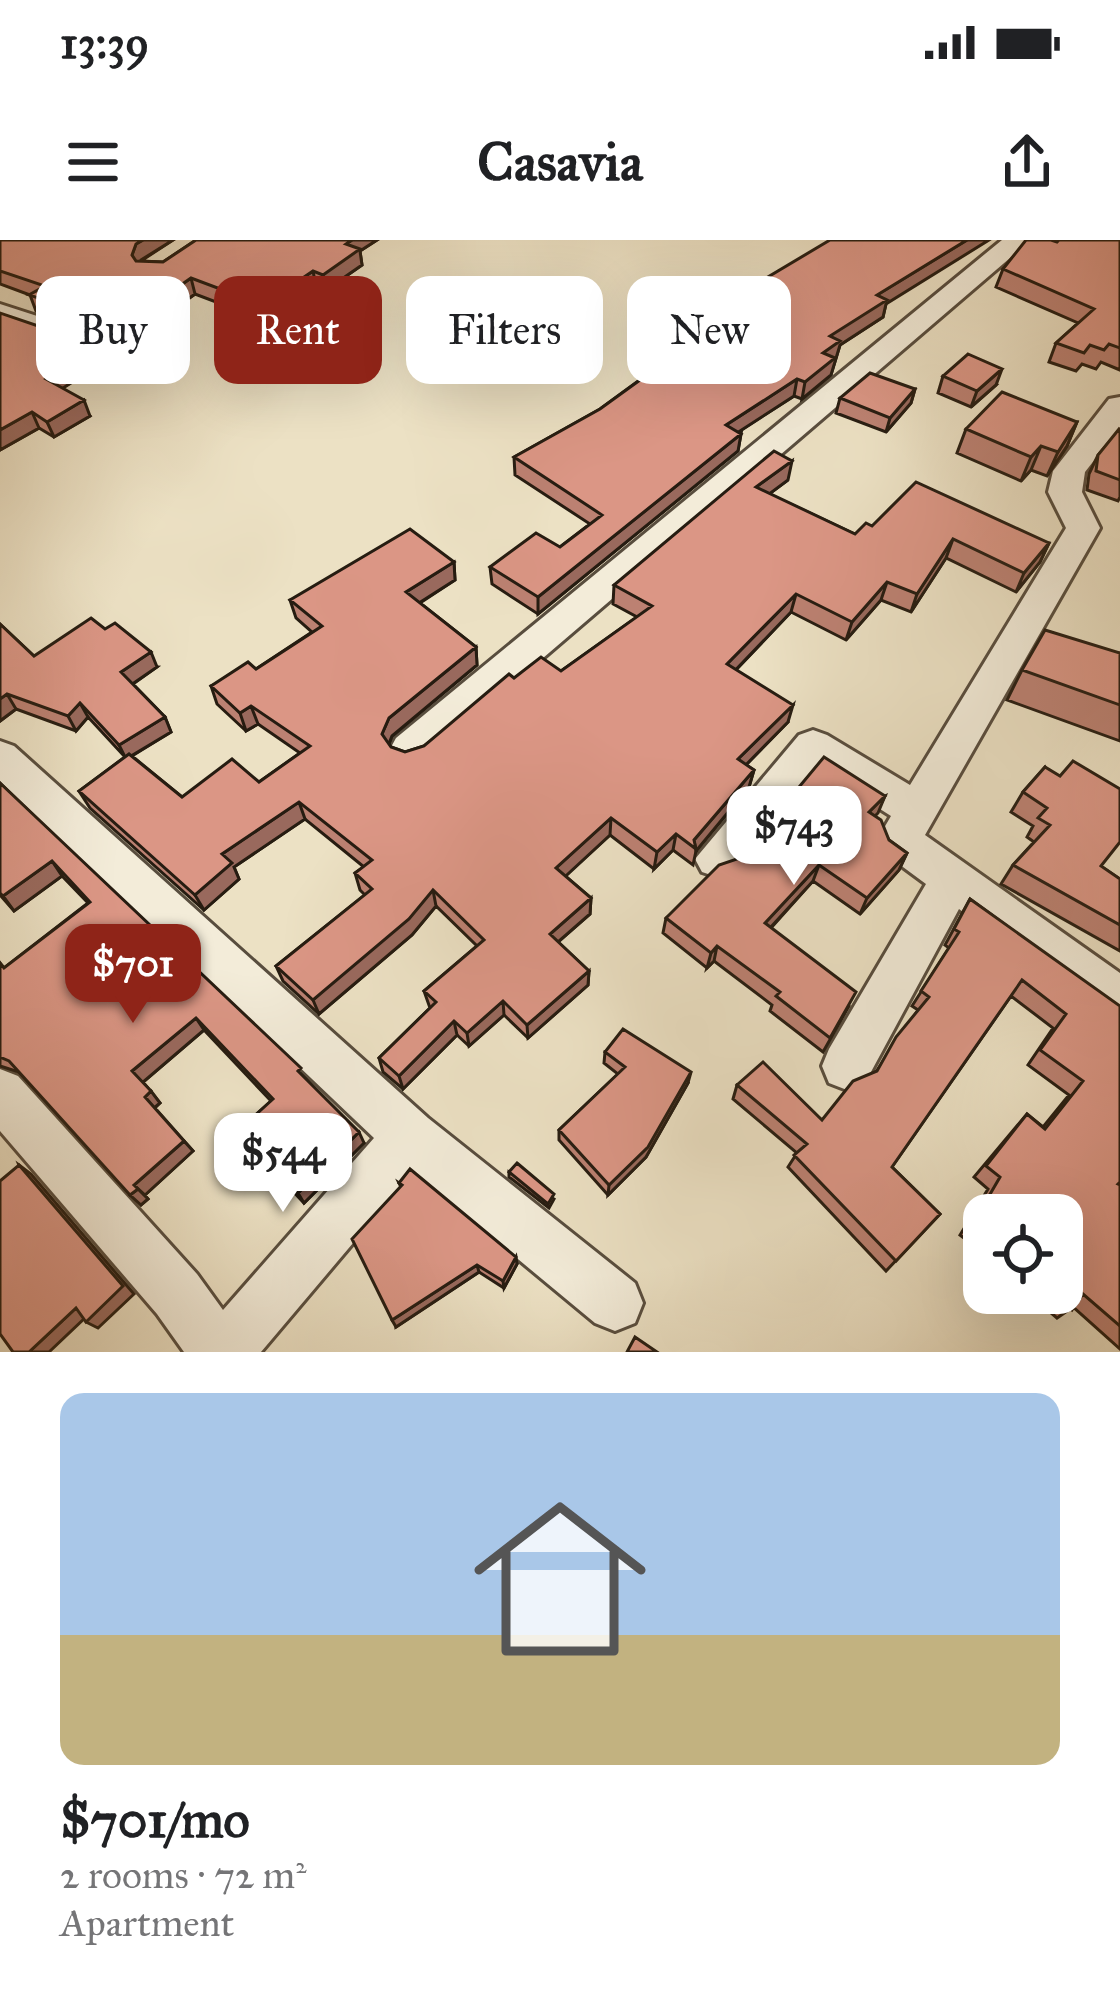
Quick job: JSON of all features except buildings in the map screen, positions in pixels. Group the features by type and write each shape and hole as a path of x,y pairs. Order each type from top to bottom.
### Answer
{"street":[{"path":"410,749 1018,240"},
{"path":"0,313 36,325"},
{"path":"1112,428 1069,471 1065,492 1083,528 919,812 898,840 1120,1000"},
{"path":"1020,637 1060,650"},
{"path":"717,859 813,746 919,812"},
{"path":"0,757 410,1136 615,1303"},
{"path":"847,1066 952,879"},
{"path":"0,1094 177,1294 221,1352 410,1136"}]}
